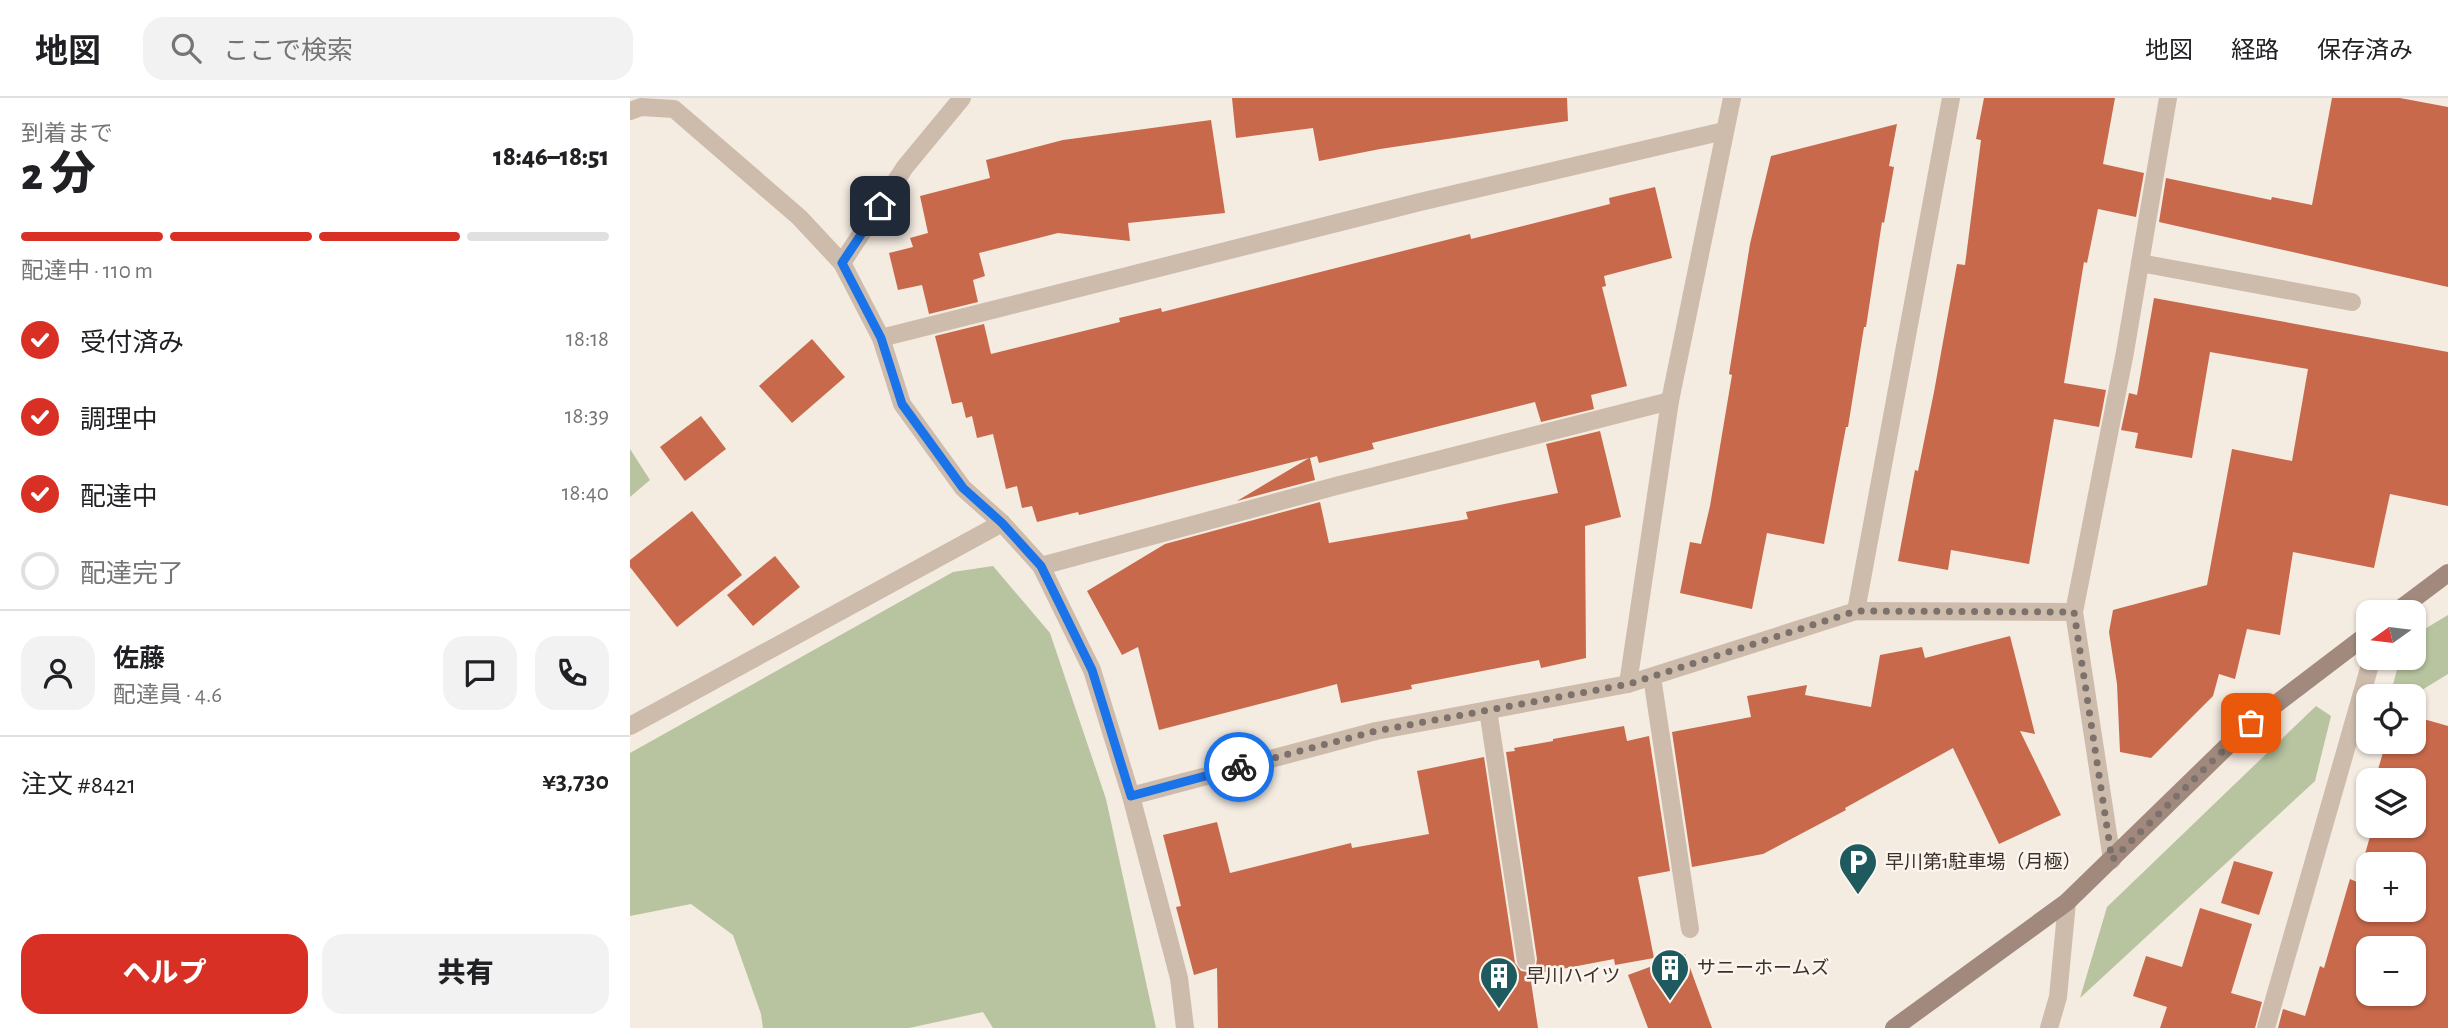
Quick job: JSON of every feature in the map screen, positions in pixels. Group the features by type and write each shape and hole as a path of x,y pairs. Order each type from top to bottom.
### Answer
{"main road":[{"path":"2412,600 2448,573"},
{"path":"1894,1028 2067,902 2251,723 2356,643"}],"street":[{"path":"842,263 905,167 962,98"},
{"path":"1629,684 1670,401 1732,98"},
{"path":"1856,611 1951,98"},
{"path":"2112,860 2074,612 2140,263 2168,98"},
{"path":"630,111 641,107 674,109 799,217 842,263 881,338 902,404 963,488 1002,523 1041,566 1092,670 1131,796 1179,978 1185,1028"},
{"path":"881,338 1420,202 1724,131"},
{"path":"2140,263 2352,302"},
{"path":"1041,566 1336,486 1670,401"},
{"path":"630,726 1002,523"},
{"path":"1131,796 1376,731 1629,684 1856,611 2074,612"},
{"path":"2266,1028 2369,670"},
{"path":"1652,677 1690,929"},
{"path":"1488,710 1526,961"},
{"path":"2049,1028 2058,997 2067,902"}],"green space":[{"path":"630,449 650,480 630,497"},
{"path":"993,566 1050,633 1106,799 1156,1028 993,1028 983,1012 909,1028 763,1028 761,1014 733,935 691,904 630,916 630,753 953,572"},
{"path":"2448,615 2448,674 2426,687 2426,684 2393,684 2397,670 2426,670 2426,628"},
{"path":"2316,706 2331,716 2315,781 2080,998 2107,907"}],"building":[{"path":"1232,98 1567,98 1568,121 1380,149 1319,161 1313,128 1236,138"},
{"path":"1984,98 2115,98 2103,164 2144,173 2136,217 2098,209 2087,263 2084,262 2064,383 2106,390 2099,427 2054,419 2029,564 1951,550 1948,570 1898,561 1915,470 1918,471 1934,392 1957,264 1965,265 1981,140 1976,139"},
{"path":"2332,98 2400,98 2448,107 2448,287 2159,222 2166,178 2271,200 2272,197 2312,205"},
{"path":"1211,120 1225,213 1128,223 1130,241 1058,233 979,253 985,276 973,280 978,302 929,314 922,285 898,290 889,253 913,247 910,238 928,233 920,196 990,178 986,160 1063,140"},
{"path":"1897,124 1889,166 1894,167 1884,223 1882,222 1848,427 1824,544 1767,533 1752,609 1680,593 1690,542 1701,544 1710,506 1750,244 1771,156"},
{"path":"1655,187 1672,258 1604,276 1606,286 1602,287 1627,386 1591,395 1594,409 1541,422 1535,402 1372,443 1374,449 1319,463 1317,456 1310,458 1315,480 1237,501 1309,458 1079,515 1078,512 1037,522 1032,506 1022,508 1017,486 1006,489 993,434 977,438 972,416 966,418 962,402 952,404 935,336 984,324 991,354 1120,322 1119,318 1161,308 1162,312 1470,234 1471,239 1610,204 1609,198"},
{"path":"2154,298 2448,352 2448,506 2390,494 2374,568 2293,552 2280,635 2247,629 2235,679 2219,674 2213,696 2151,758 2120,752 2117,684 2109,632 2113,610 2207,585 2232,449 2292,461 2308,369 2210,352 2192,458 2135,448 2138,433 2121,430 2129,393 2137,395"},
{"path":"812,339 845,377 792,423 759,386"},
{"path":"701,416 726,449 685,481 660,447"},
{"path":"1600,431 1621,517 1585,526 1586,658 1541,668 1539,660 1411,685 1412,689 1341,703 1337,684 1159,730 1138,647 1122,655 1087,591 1165,544 1320,502 1329,543 1468,519 1466,512 1558,493 1546,444"},
{"path":"692,511 742,575 677,627 630,567 630,560"},
{"path":"775,556 800,587 753,626 727,595"},
{"path":"2010,636 2035,734 2020,731 2061,815 1999,844 1953,748 1763,854 1692,867 1672,732 1751,717 1747,696 1807,685 1805,695 1871,707 1880,655 1922,647 1925,658"},
{"path":"2426,720 2448,726 2448,1028 2278,1028 2283,1009 2305,1016 2320,966 2324,968 2350,879 2356,882 2356,922 2426,922 2426,852 2366,852 2370,838 2426,838 2426,768 2378,768 2383,754 2426,754"},
{"path":"1624,726 1627,741 1649,736 1670,871 1638,877 1654,958 1615,965 1614,959 1530,975 1538,1028 1218,1028 1217,968 1194,975 1176,907 1181,906 1163,835 1217,822 1230,873 1351,843 1352,848 1429,834 1417,771 1484,757 1515,963 1521,971 1528,972 1536,966 1537,959 1506,752 1553,739"},
{"path":"2234,861 2273,872 2259,915 2221,903"},
{"path":"2200,908 2252,924 2231,993 2262,1002 2255,1028 2160,1028 2167,1007 2133,996 2146,956 2182,967"},
{"name":"サニーホームズ","path":"1685,954 1712,1028 1648,1028 1628,975"}],"way so far":[{"path":"1239,767 1376,731 1629,684 1856,611 2074,612 2112,860 2251,723"}],"place":[{"name":"早川第1駐車場（月極）","path":"1858,896"},
{"name":"サニーホームズ","path":"1670,1002"},
{"name":"早川ハイツ","path":"1499,1010"}],"route":[{"path":"880,206 842,263 881,338 902,404 963,488 1002,523 1041,566 1092,670 1131,796 1239,767"}]}
